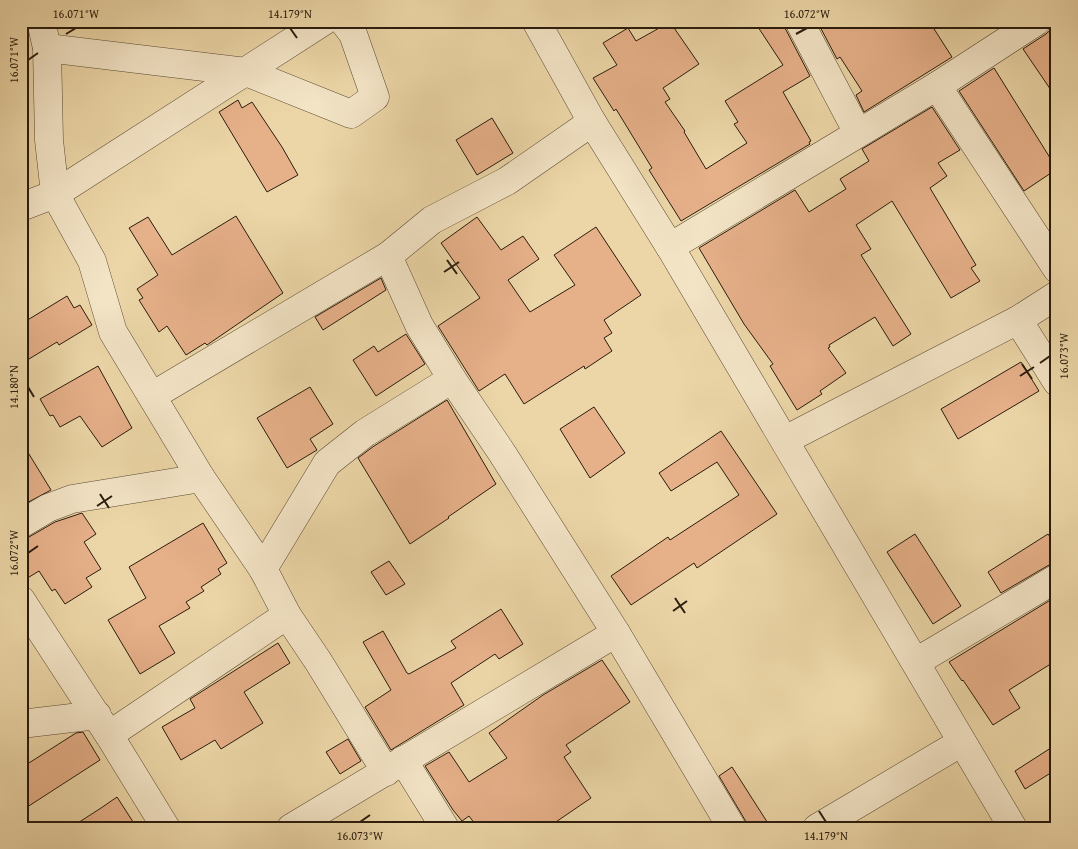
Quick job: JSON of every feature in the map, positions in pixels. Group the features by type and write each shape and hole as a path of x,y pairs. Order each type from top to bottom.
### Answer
{"street":[{"path":"41,21 46,48 49,140 55,194 92,261 113,332 201,478 263,569 287,615 318,661 395,766 445,828"},
{"path":"21,207 55,194 324,21"},
{"path":"46,48 246,72 351,114 375,97 353,34 343,21"},
{"path":"536,21 592,122 670,247 1013,828"},
{"path":"800,21 858,133"},
{"path":"670,247 937,86 1037,21"},
{"path":"937,86 1057,269"},
{"path":"152,396 388,256 432,220 507,181 592,122"},
{"path":"388,256 419,325 616,633 732,828"},
{"path":"785,440 1018,320 1057,295"},
{"path":"1018,320 1057,382"},
{"path":"263,569 327,463 365,433 452,379"},
{"path":"21,524 48,508 72,499 201,478"},
{"path":"916,662 1057,578"},
{"path":"21,600 103,725 166,828"},
{"path":"21,724 103,725 287,615"},
{"path":"291,828 616,633"},
{"path":"817,828 962,742"}],"building":[{"path":"754,21 784,21 785,28 810,76 783,92 811,141 809,142 810,144 681,221 649,170 652,168 616,109 614,111 593,78 617,65 603,43 628,28 636,41 670,22 699,64 663,88 670,99 665,102 685,131 706,169 747,143 734,124 738,122 725,101 783,65"},
{"path":"821,21 929,21 952,57 864,112 856,95 862,91 840,57 837,59 818,23"},
{"path":"1057,24 1057,99 1023,49 1046,34"},
{"path":"994,68 1057,169 1024,191 959,91"},
{"path":"238,100 242,108 252,102 298,175 267,192 219,112"},
{"path":"932,107 960,150 938,163 947,176 930,188 976,265 971,268 980,281 951,298 892,201 856,225 871,249 861,255 911,334 893,346 875,317 829,345 830,347 828,348 846,373 820,391 822,394 797,410 770,366 773,364 744,324 699,248 795,190 809,212 846,189 840,179 869,161 862,149"},
{"path":"492,118 513,153 477,175 456,140"},
{"path":"236,216 283,293 207,345 205,343 186,355 167,326 159,332 139,300 143,298 137,289 158,275 129,228 148,217 172,255"},
{"path":"477,217 501,250 523,236 539,259 508,280 530,312 575,285 554,255 596,227 641,295 604,320 612,333 604,338 612,351 585,369 584,366 524,404 505,374 479,391 438,326 480,298 441,243"},
{"path":"381,278 386,290 323,330 315,317"},
{"path":"67,296 74,308 80,305 92,325 59,345 57,342 29,359 21,346 21,324"},
{"path":"406,334 425,364 376,396 353,360 374,346 378,352"},
{"path":"1021,362 1039,391 958,439 941,409"},
{"path":"98,366 132,428 102,447 80,416 60,427 53,415 50,416 40,399"},
{"path":"310,387 333,424 310,439 317,450 287,468 257,418"},
{"path":"447,400 496,484 410,544 358,458"},
{"path":"594,407 625,453 590,478 560,429"},
{"path":"721,431 777,514 697,568 694,563 631,605 611,576 668,537 670,540 739,495 717,462 671,491 659,473"},
{"path":"21,441 51,490 21,506"},
{"path":"82,513 96,534 84,542 101,569 86,578 92,587 65,604 55,589 52,591 39,571 21,582 21,540 55,522"},
{"path":"203,523 227,563 218,569 221,574 201,587 204,591 186,602 190,608 159,626 175,653 140,674 108,620 146,598 129,567"},
{"path":"915,534 961,606 933,624 887,552"},
{"path":"1048,534 1057,547 1057,562 1001,593 988,572"},
{"path":"389,561 405,584 386,595 371,572"},
{"path":"1057,596 1057,660 1009,690 1020,708 993,725 949,662"},
{"path":"501,609 523,644 499,659 495,654 451,683 464,705 391,750 365,707 391,690 363,642 383,631 409,674 456,648 451,641"},
{"path":"278,643 290,663 244,692 263,723 221,749 215,740 181,760 162,727 195,708 190,699"},
{"path":"602,660 630,702 566,745 571,752 564,757 591,798 547,828 478,828 469,816 462,821 425,766 449,752 469,782 507,758 489,733 543,695"},
{"path":"83,732 100,760 21,811 21,768 76,733"},
{"path":"348,739 361,761 340,774 326,752"},
{"path":"1057,744 1057,769 1025,789 1015,771"},
{"path":"732,767 771,828 748,828 719,776"},
{"path":"117,797 137,828 70,828 101,808"}]}
